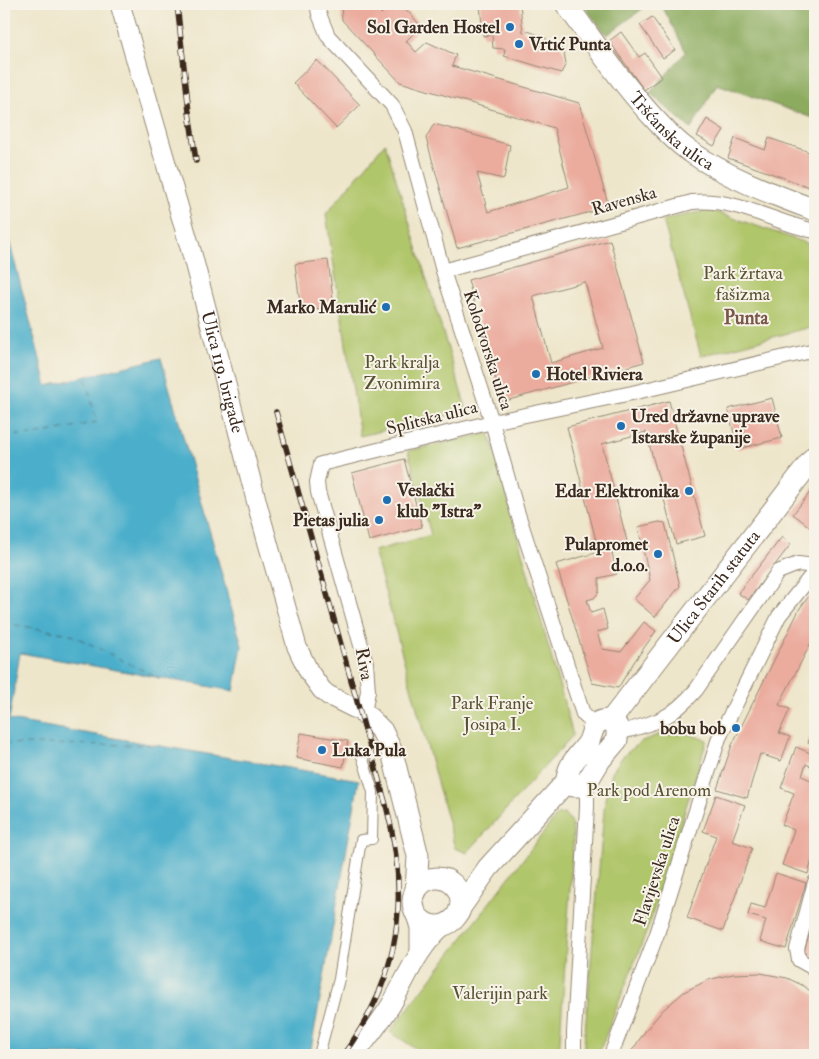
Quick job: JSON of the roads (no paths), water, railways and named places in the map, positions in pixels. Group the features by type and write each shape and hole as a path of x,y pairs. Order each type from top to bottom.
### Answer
{"main road":[{"name":"Ulica 119. brigade","path":"120,4 192,254 259,511 297,647 322,690 364,713"},
{"name":"Tršćanska ulica","path":"566,4 633,95 663,128 687,150 719,170 815,210"},
{"name":"Ulica Starih statuta","path":"460,908 488,868 575,783 567,772 572,763 589,742 608,726 815,456"},
{"path":"364,713 386,738 392,752 418,856 414,907 420,928 420,951"},
{"path":"416,914 428,925 444,925 452,922 457,916 461,901 455,886 433,874 418,856"},
{"name":"Ulica Starih statuta","path":"445,880 458,882 472,878 488,868"},
{"path":"416,891 427,881 445,880"},
{"path":"354,1055 390,1007 420,951 432,935 444,925"}],"street":[{"name":"Kolodvorska ulica","path":"317,4 328,36 392,104 400,118 443,271 492,422 517,511 583,714 608,726"},
{"name":"Ravenska","path":"443,271 692,202 706,201 732,204 796,227 815,231"},
{"name":"Splitska ulica","path":"321,464 492,422 632,393 815,350"},
{"name":"Riva","path":"321,464 317,482 318,492 366,663 368,691 364,713"},
{"path":"608,726 654,722 669,716 682,707 696,690 778,572 798,564 815,566"},
{"name":"Flavijevska ulica","path":"611,1055 657,934 719,738 779,616 815,571"},
{"path":"319,1055 339,979 360,840 372,839 373,792 362,756"},
{"path":"574,1055 587,807 587,796 575,783"},
{"path":"815,882 797,949 799,960 815,970"}],"water":[{"path":"4,221 47,386 161,358 242,646 234,691 20,653 9,720 359,780 310,1055 4,1055"}],"railway":[{"path":"177,4 196,161"},
{"path":"276,412 386,805 398,872 395,936 388,966 378,996 362,1026 343,1055"}],"place":[{"name":"Sol Garden Hostel","path":"510,27"},
{"name":"Vrtić Punta","path":"519,44"},
{"name":"Marko Marulić","path":"386,307"},
{"name":"Hotel Riviera","path":"536,374"},
{"name":"Ured državne uprave Istarske županije","path":"621,426"},
{"name":"Edar Elektronika","path":"689,491"},
{"name":"Veslački klub \"Istra\"","path":"387,500"},
{"name":"Pietas julia","path":"379,520"},
{"name":"Pulapromet d.o.o.","path":"658,554"},
{"name":"bobu bob","path":"736,728"},
{"name":"Luka Pula","path":"322,750"}],"district":[{"name":"Punta","path":"746,318"}],"park label":[{"name":"Park žrtava fašizma","path":"743,283"},
{"name":"Park kralja Zvonimira","path":"402,372"},
{"name":"Park Franje Josipa I.","path":"492,713"},
{"name":"Park pod Arenom","path":"649,790"},
{"name":"Valerijin park","path":"500,993"}]}
